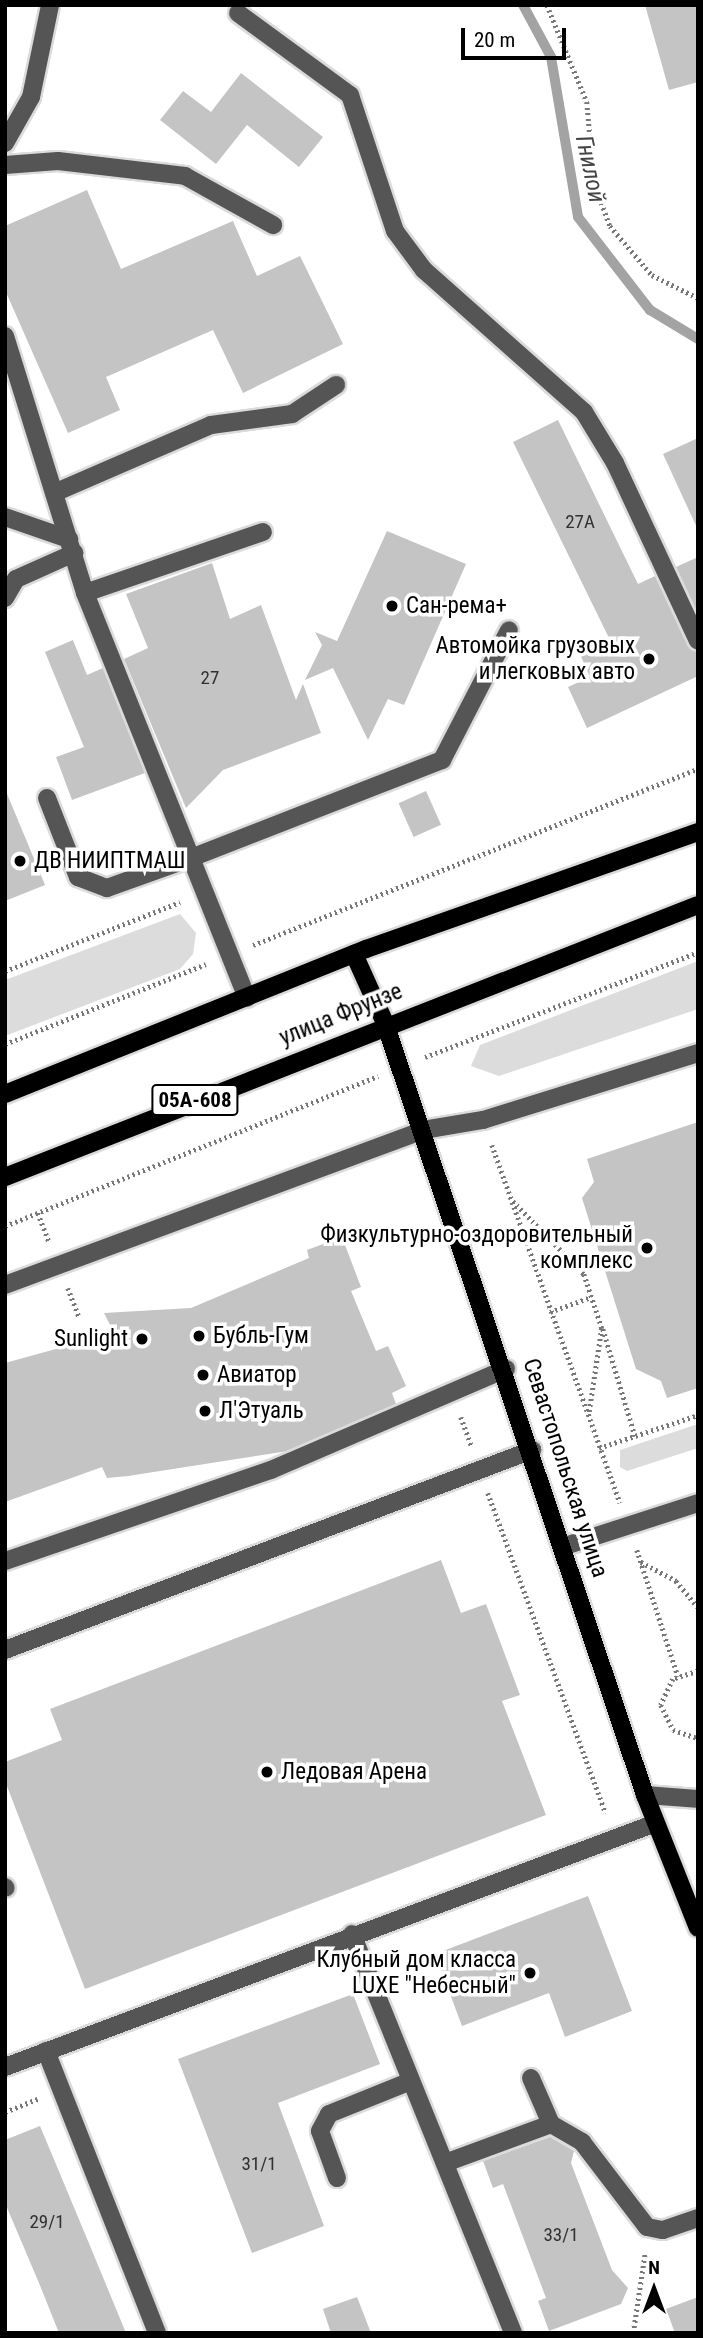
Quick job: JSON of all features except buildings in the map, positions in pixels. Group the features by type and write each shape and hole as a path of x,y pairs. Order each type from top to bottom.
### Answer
{"main road":[{"path":"5,1094 354,954 698,832"},
{"name":"улица Фрунзе","path":"5,1177 385,1023 698,905"},
{"name":"Севастопольская улица","path":"354,954 385,1023 423,1130 506,1369 645,1795 698,1928"}],"lane":[{"path":"5,143 31,97 50,5"},
{"path":"238,13 350,95 395,231 424,270 584,412 615,463 698,641"},
{"path":"5,165 58,161 185,176 273,225"},
{"path":"5,336 85,593 188,859 207,892 247,998"},
{"path":"54,493 211,425 292,414 336,385"},
{"path":"5,517 71,546"},
{"path":"85,593 263,532"},
{"path":"5,598 16,579 71,546"},
{"path":"47,798 78,877 107,888 188,859 442,760 509,630"},
{"path":"5,1285 423,1130 483,1120 698,1053"},
{"path":"5,1561 271,1470 506,1369"},
{"path":"5,1650 532,1450"},
{"path":"565,1546 698,1503"},
{"path":"645,1795 698,1799"},
{"path":"5,2067 352,1934 656,1823"},
{"path":"352,1934 513,2333"},
{"path":"46,2051 157,2333"},
{"path":"531,2078 551,2124 582,2142 647,2227 663,2230 698,2218"},
{"path":"337,2178 320,2131 329,2114 411,2081"},
{"path":"445,2163 551,2124"}],"path":[{"path":"547,5 587,102 594,182 610,226 652,275 698,298"},
{"path":"5,1044 698,769"},
{"path":"5,971 207,892"},
{"path":"5,1226 400,1067 698,952"},
{"path":"483,1120 599,1448 629,1525 678,1676"},
{"path":"511,1199 584,1274 635,1436"},
{"path":"550,1312 591,1297"},
{"path":"589,1416 602,1328"},
{"path":"453,1393 615,1838"},
{"path":"599,1448 698,1415"},
{"path":"640,1561 676,1581 698,1607"},
{"path":"698,1671 678,1676 663,1693 663,1717 676,1733 698,1738"},
{"path":"5,2112 61,2090"},
{"path":"633,2333 647,2227"}],"shaded area":[{"path":"180,914 196,933 193,954 180,969 5,1036 5,980"},
{"path":"698,961 698,1009 499,1076 471,1066 480,1045"},
{"path":"698,1424 698,1448 627,1471 620,1467 620,1450"}],"waterway":[{"name":"Гнилой","path":"523,5 551,57 578,217 650,310 698,339"}],"place":[{"name":"Сан-рема+","path":"392,606"},
{"name":"Автомойка грузовых и легковых авто","path":"649,659"},
{"name":"ДВ НИИПТМАШ","path":"20,861"},
{"name":"Физкультурно-оздоровительный комплекс","path":"647,1248"},
{"name":"Бубль-Гум","path":"199,1336"},
{"name":"Sunlight","path":"142,1339"},
{"name":"Авиатор","path":"203,1375"},
{"name":"Л'Этуаль","path":"205,1411"},
{"name":"Ледовая Арена","path":"267,1772"},
{"name":"Клубный дом класса LUXE \"Небесный\"","path":"530,1973"}]}
